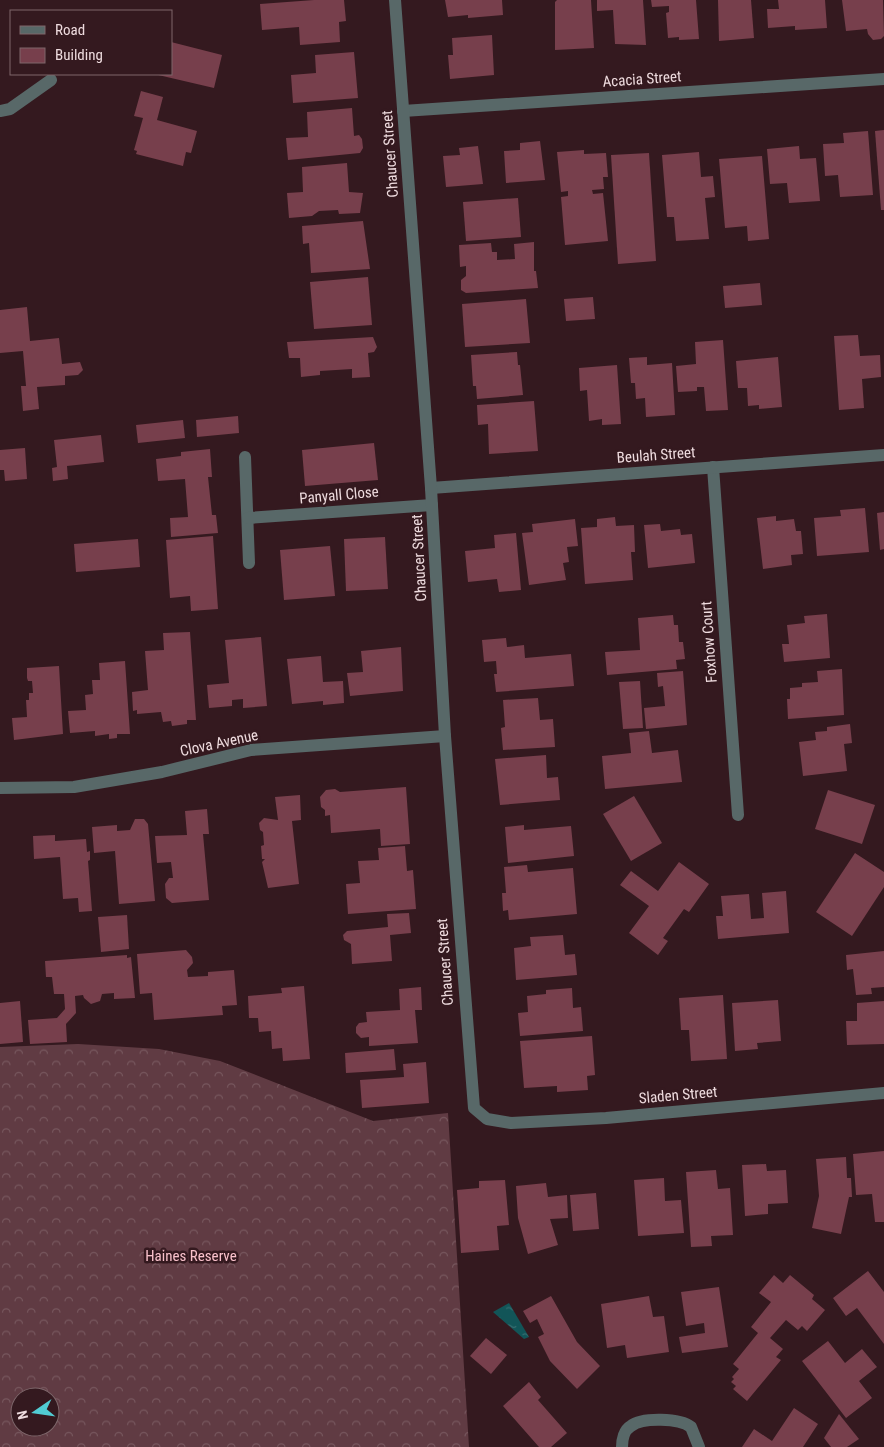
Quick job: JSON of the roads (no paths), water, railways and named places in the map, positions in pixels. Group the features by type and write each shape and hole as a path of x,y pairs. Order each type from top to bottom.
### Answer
{"street":[{"name":"Chaucer Street","path":"395,0 431,488 445,736 471,1097 477,1112"},
{"name":"Acacia Street","path":"403,111 884,79"},
{"path":"0,111 10,109 52,80"},
{"name":"Beulah Street","path":"431,488 884,455"},
{"path":"245,456 249,563"},
{"name":"Foxhow Court","path":"713,467 738,814"},
{"name":"Panyall Close","path":"248,518 432,505"},
{"name":"Clova Avenue","path":"0,788 74,787 162,772 251,750 445,736"},
{"name":"Sladen Street","path":"477,1112 492,1121 511,1123 606,1118 884,1093"},
{"path":"622,1447 626,1430 634,1424 676,1420 691,1427 699,1447"}],"water":[{"path":"509,1303 529,1337 524,1339 493,1312"}],"park label":[{"name":"Haines Reserve","path":"191,1256"}]}
